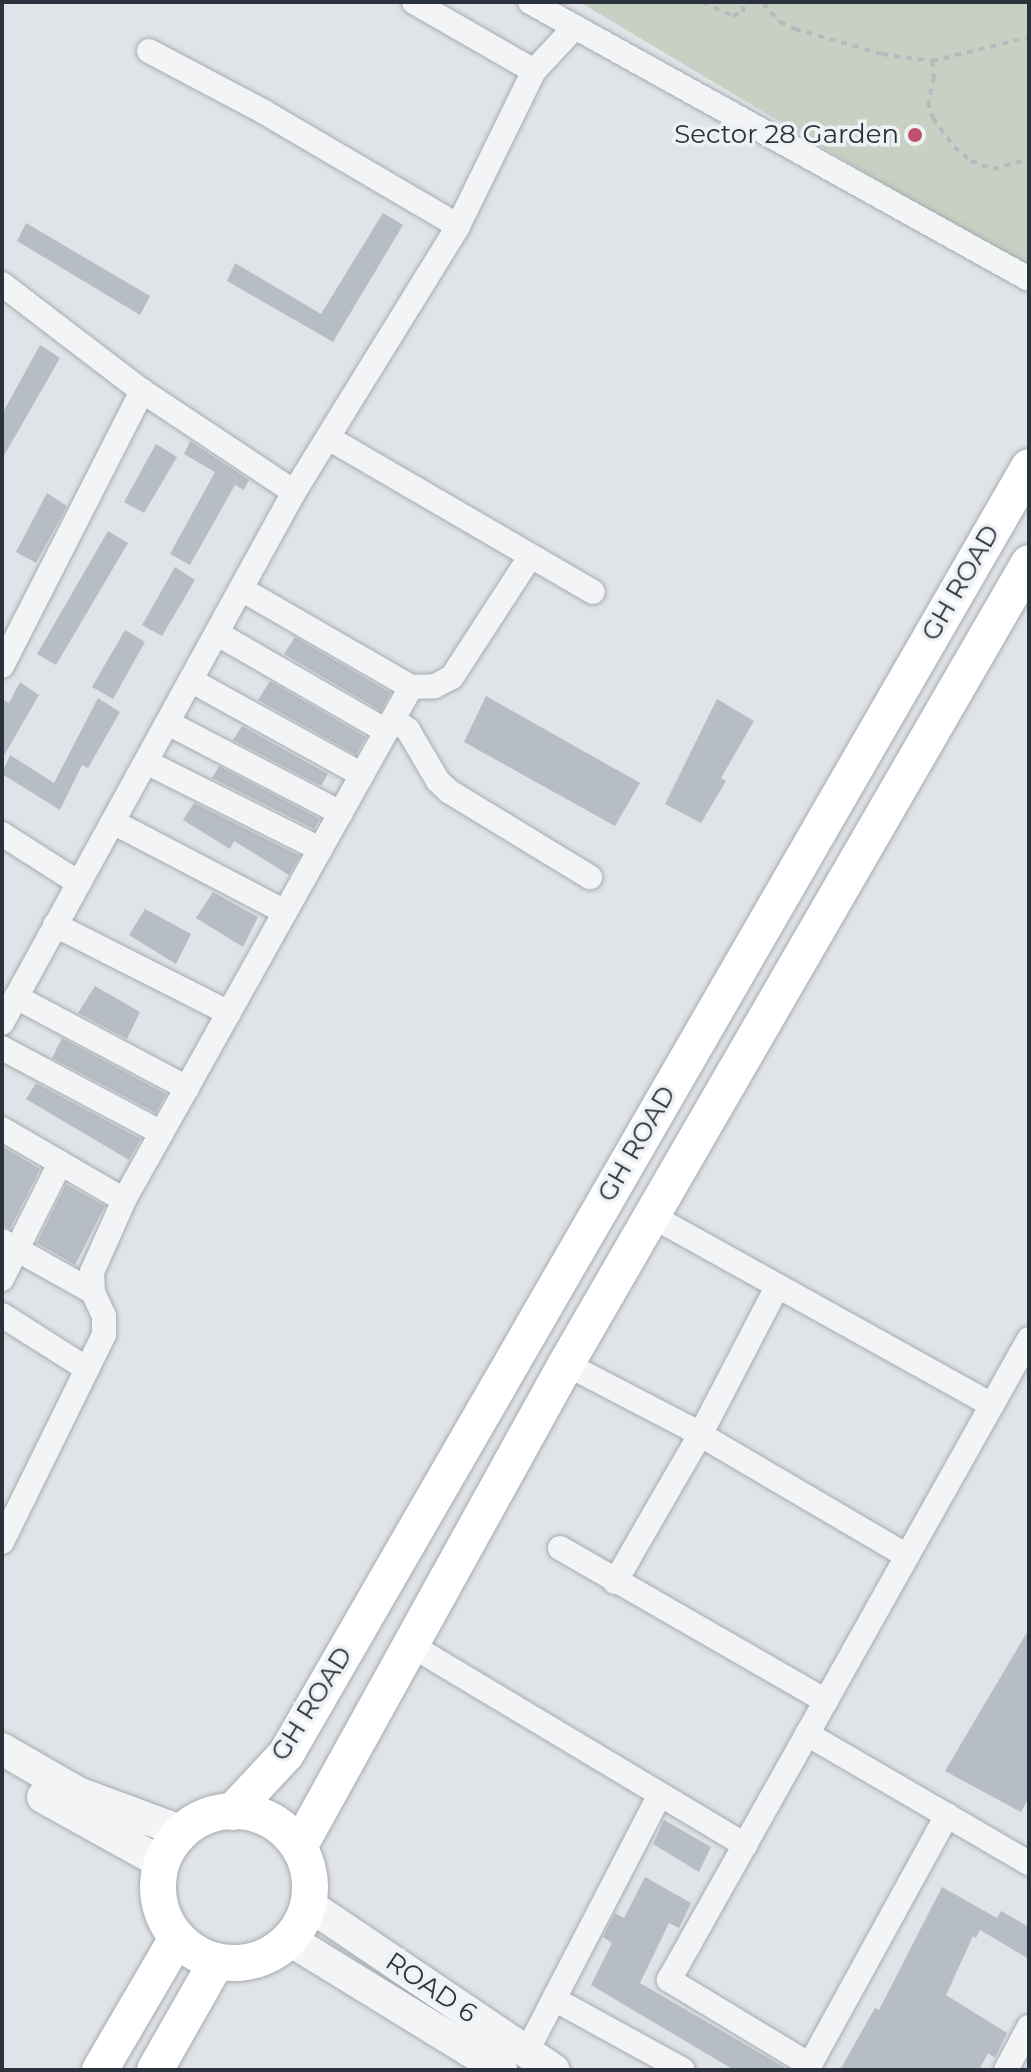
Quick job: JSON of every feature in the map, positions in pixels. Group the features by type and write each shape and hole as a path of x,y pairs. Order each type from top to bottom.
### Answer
{"main road":[{"name":"GH ROAD","path":"232,1812 286,1754 1023,489"},
{"name":"GH ROAD","path":"299,1847 566,1364 654,1217 857,857 1029,563"},
{"path":"232,1812 258,1815 282,1828 299,1847 309,1875 309,1905 290,1940 269,1955 243,1963 217,1961 202,1956 177,1938 160,1902 162,1863 183,1832 197,1821 232,1812"},
{"path":"100,2070 177,1938"},
{"path":"155,2070 217,1961"}],"street":[{"path":"414,2 534,71"},
{"path":"530,2 1029,279"},
{"path":"2,1023 243,590 294,492 330,439 458,226 534,71 575,27"},
{"path":"149,51 264,112 458,226"},
{"path":"2,284 142,391 294,492"},
{"path":"2,666 142,391"},
{"path":"330,439 593,592"},
{"path":"243,590 411,687 435,686 452,677 530,557"},
{"path":"218,634 390,725 408,730 438,781 450,792 590,877"},
{"path":"192,681 362,775"},
{"path":"2,1542 104,1335 104,1316 93,1292 92,1272 124,1200 411,687"},
{"path":"168,723 341,813"},
{"path":"146,762 320,849"},
{"path":"113,822 285,912"},
{"path":"2,834 79,883"},
{"path":"55,925 229,1013"},
{"path":"16,997 187,1088"},
{"path":"2,1048 162,1133"},
{"path":"2,1129 124,1200"},
{"path":"2,1279 11,1246 60,1163"},
{"path":"654,1217 992,1405"},
{"path":"11,1246 93,1292"},
{"path":"615,1582 700,1435 777,1287"},
{"path":"2,1315 87,1369"},
{"path":"947,1815 808,2067 669,1980 1029,1339"},
{"path":"566,1364 700,1435 907,1556"},
{"path":"560,1548 826,1701"},
{"path":"409,1644 745,1845"},
{"path":"807,1734 1029,1863"},
{"path":"2,1749 78,1793 183,1832"},
{"path":"2,1774 162,1863"},
{"path":"514,2062 554,1999 660,1795"},
{"name":"ROAD 6","path":"309,1905 514,2062"},
{"name":"ROAD 6","path":"290,1940 514,2062 554,2070"},
{"path":"554,1999 683,2070"},
{"path":"1006,2070 1029,2027"}],"path":[{"path":"703,2 733,16 743,12 743,2"},
{"path":"762,2 780,22 795,29 882,54 932,61 1029,37"},
{"path":"932,61 934,77 928,102 933,118 954,147 971,161 993,169 1029,159"}],"green space":[{"name":"Sector 28 Garden","path":"580,2 1029,2 1029,268 1022,267"}],"building":[{"path":"383,213 403,225 333,342 227,281 235,263 321,314"},
{"path":"26,223 150,296 140,315 17,241"},
{"path":"40,345 60,358 2,459 2,414"},
{"path":"190,441 249,480 244,490 235,485 190,565 170,554 215,472 184,454"},
{"path":"156,444 177,457 144,513 124,502"},
{"path":"47,493 67,506 36,563 16,552"},
{"path":"108,531 128,543 56,665 37,654"},
{"path":"175,567 195,580 162,636 142,625"},
{"path":"125,630 145,642 113,699 92,687"},
{"path":"295,637 391,693 381,711 284,654"},
{"path":"270,681 366,737 356,755 258,700"},
{"path":"20,682 39,695 2,759 2,699 9,703"},
{"path":"486,696 640,783 615,826 464,742"},
{"path":"98,698 120,712 88,768 82,765 60,810 2,774 10,755 54,783"},
{"path":"717,699 754,721 721,778 726,781 701,823 665,804"},
{"path":"242,726 328,774 321,786 233,740"},
{"path":"219,766 320,819 314,829 212,778"},
{"path":"194,803 300,856 289,875 234,841 230,849 183,820"},
{"path":"213,892 258,917 243,947 196,918"},
{"path":"145,909 191,934 176,964 129,935"},
{"path":"95,986 140,1012 127,1039 78,1013"},
{"path":"62,1038 166,1094 156,1113 52,1058"},
{"path":"36,1083 141,1139 129,1160 26,1099"},
{"path":"2,1146 40,1169 10,1229 2,1226"},
{"path":"66,1184 105,1206 75,1265 37,1243"},
{"path":"1029,1629 1029,1797 1021,1812 945,1771"},
{"path":"664,1820 711,1847 699,1872 653,1844"},
{"path":"645,1877 691,1903 679,1928 669,1923 640,1983 789,2070 734,2070 591,1985 612,1943 603,1937 615,1913 624,1918"},
{"path":"942,1887 997,1918 1001,1911 1029,1927 1029,1959 980,1930 976,1938 973,1936 946,1995 1007,2033 995,2058 988,2053 979,2070 840,2070 875,2008 879,2010"}],"place":[{"name":"Sector 28 Garden","path":"915,135"}]}
